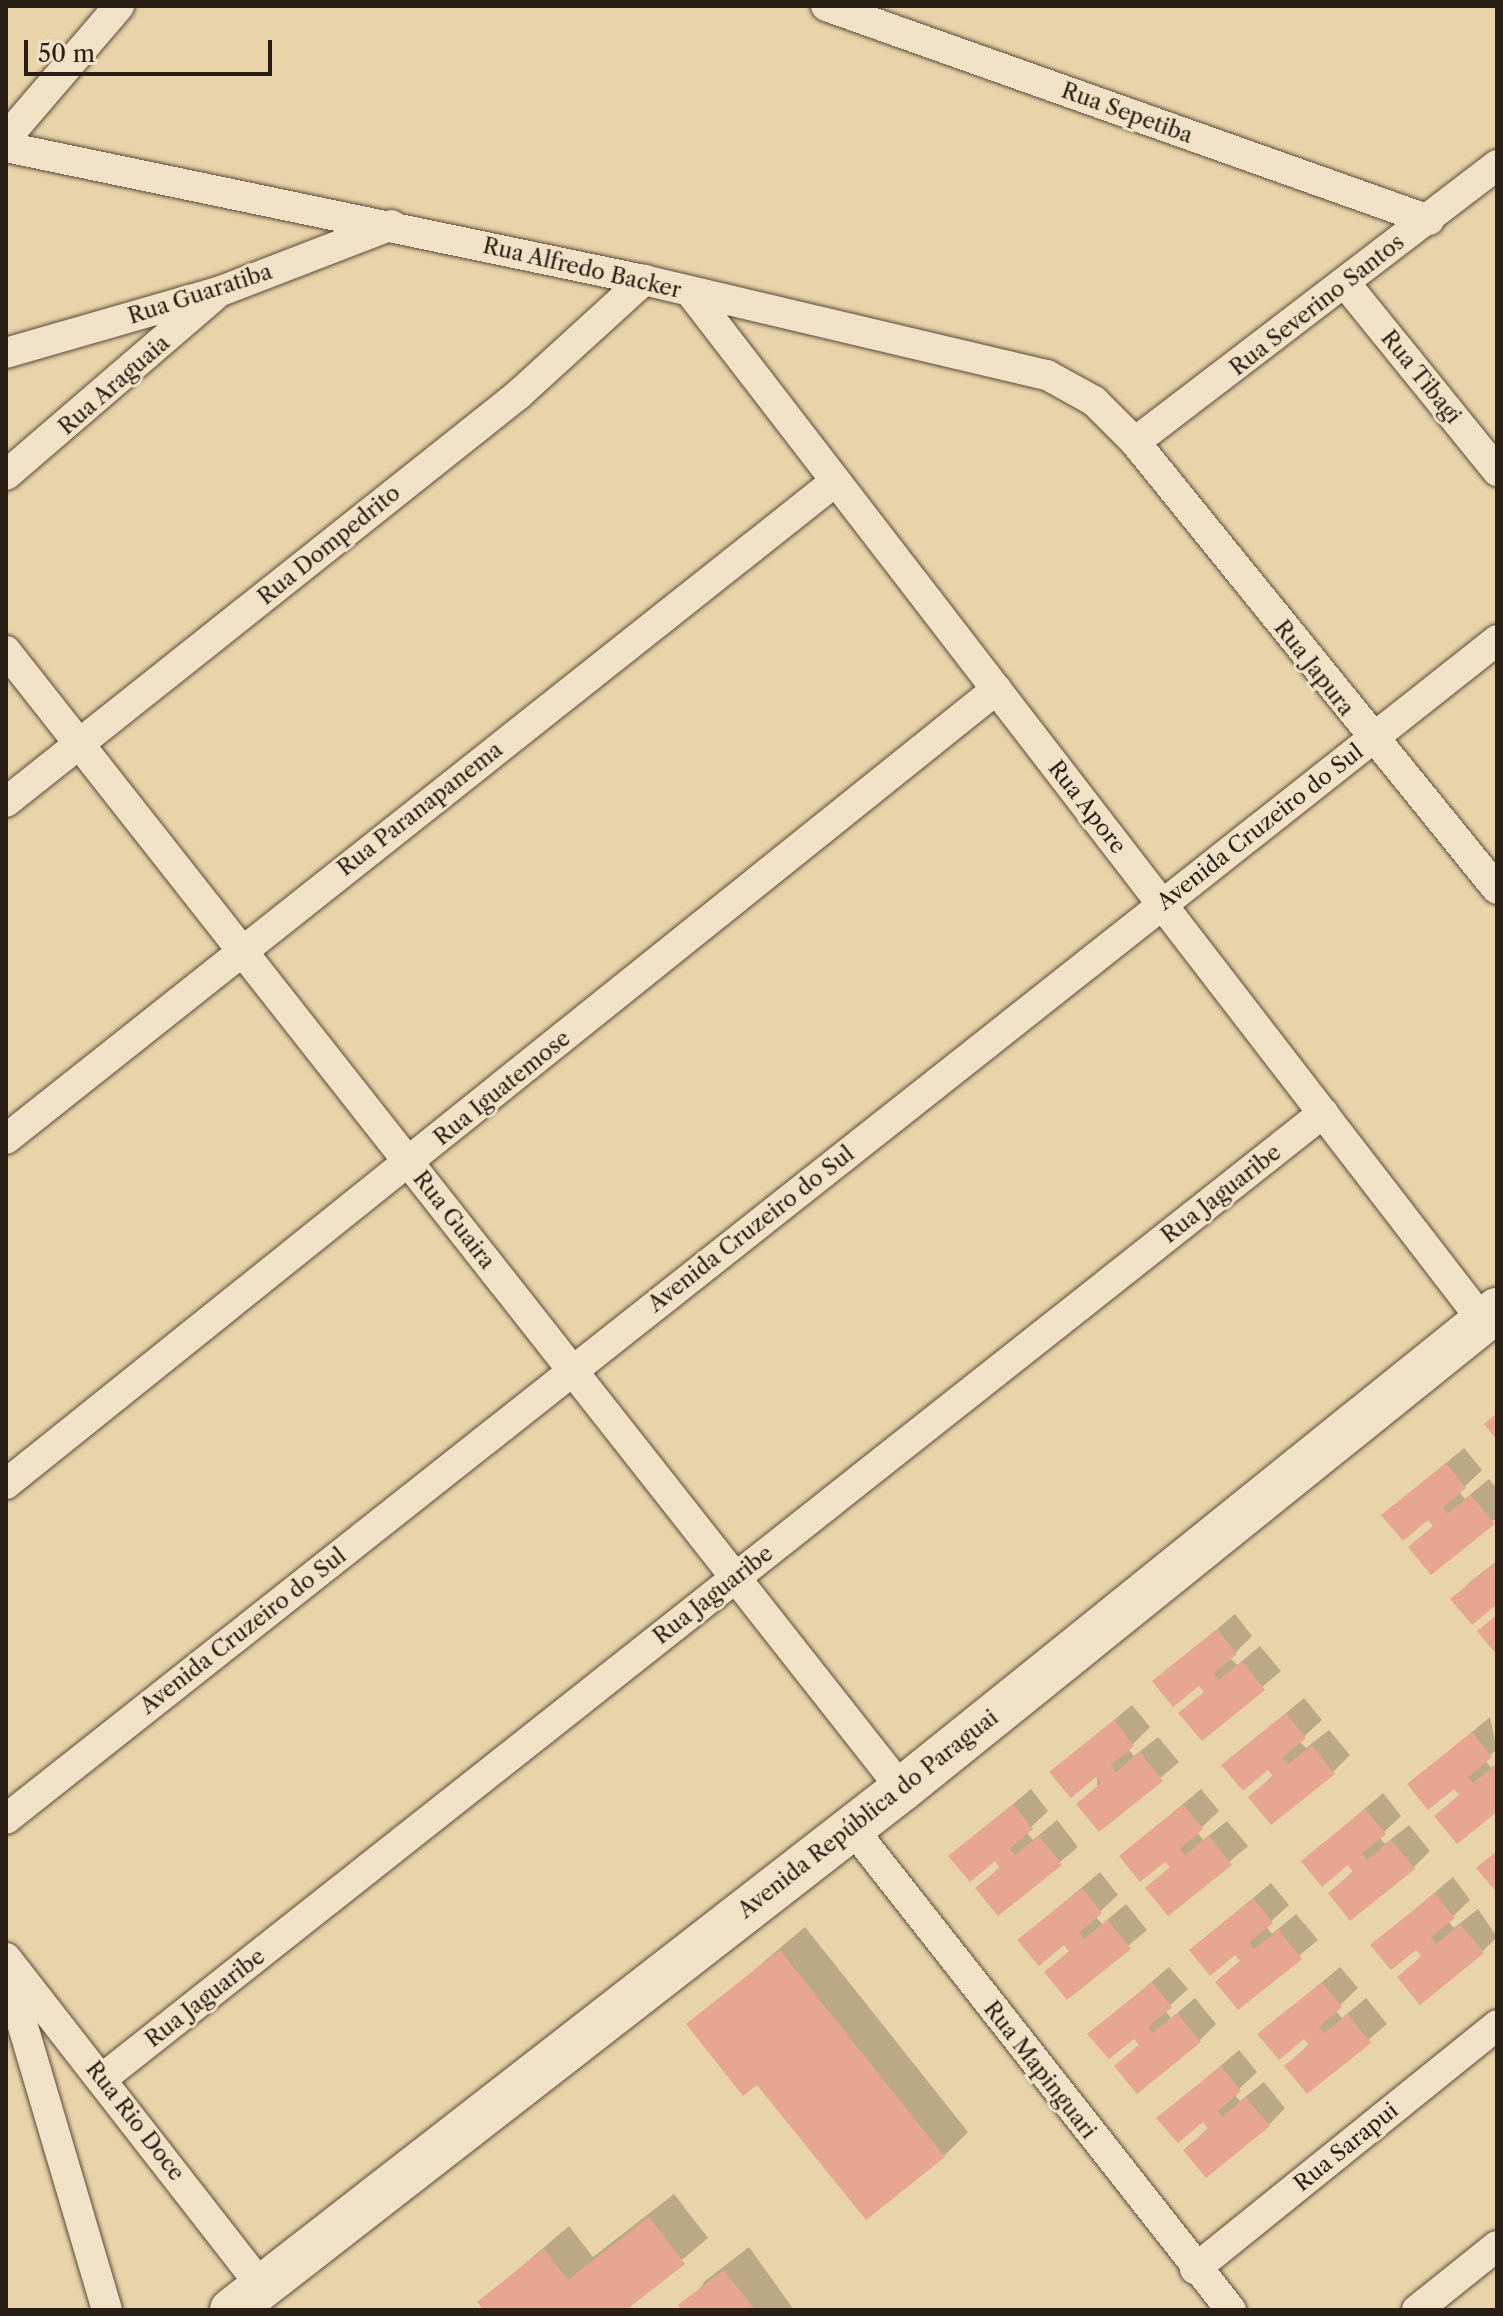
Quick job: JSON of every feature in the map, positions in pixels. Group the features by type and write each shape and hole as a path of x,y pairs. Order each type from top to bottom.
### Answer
{"main road":[{"name":"Avenida República do Paraguai","path":"247,2298 902,1789 1490,1315"}],"street":[{"path":"6,138 119,6"},
{"name":"Rua Sepetiba","path":"826,6 1429,220"},
{"name":"Rua Alfredo Backer","path":"6,147 392,225 644,280 1047,375 1094,401 1135,442"},
{"name":"Rua Severino Santos","path":"1135,442 1497,165"},
{"name":"Rua Guaratiba","path":"6,353 218,292 392,225"},
{"name":"Rua Dompedrito","path":"6,802 518,395 644,280"},
{"name":"Rua Tibagi","path":"1345,283 1497,471"},
{"name":"Rua Araguaia","path":"6,475 218,292"},
{"name":"Rua Apore","path":"691,293 1323,1113 1490,1315"},
{"name":"Rua Japura","path":"1135,442 1371,740 1497,889"},
{"name":"Rua Paranapanema","path":"6,1139 836,481"},
{"name":"Avenida Cruzeiro do Sul","path":"6,1819 1497,640"},
{"name":"Rua Guaira","path":"6,651 902,1789"},
{"name":"Rua Iguatemose","path":"6,1484 997,689"},
{"name":"Rua Jaguaribe","path":"103,2078 1323,1113"},
{"name":"Rua Mapinguari","path":"852,1828 1195,2269 1231,2310"},
{"name":"Rua Rio Doce","path":"6,1958 103,2078 247,2298"},
{"path":"6,1969 107,2310"},
{"name":"Rua Sarapui","path":"1195,2269 1497,2025"},
{"path":"1417,2310 1497,2246"}],"building":[{"path":"1497,1413 1497,1440 1484,1424"},
{"path":"1446,1463 1466,1488 1443,1508 1447,1514 1471,1495 1495,1524 1431,1575 1408,1547 1433,1526 1428,1520 1403,1541 1381,1515"},
{"path":"1497,1562 1497,1604 1472,1625 1450,1599"},
{"path":"1497,1615 1497,1655 1477,1631"},
{"path":"1217,1629 1237,1654 1213,1674 1219,1680 1242,1661 1265,1690 1202,1741 1178,1713 1204,1692 1199,1686 1173,1707 1152,1681"},
{"path":"1286,1713 1306,1738 1282,1758 1288,1764 1312,1745 1335,1774 1271,1825 1248,1797 1273,1776 1268,1770 1243,1791 1221,1765"},
{"path":"1114,1720 1134,1746 1111,1765 1116,1772 1140,1752 1163,1781 1099,1832 1076,1804 1101,1783 1096,1777 1071,1798 1049,1772"},
{"path":"1472,1732 1492,1757 1468,1777 1473,1783 1497,1764 1497,1812 1457,1844 1434,1816 1459,1795 1454,1789 1428,1810 1407,1784"},
{"path":"1013,1804 1033,1829 1010,1849 1015,1855 1039,1836 1062,1865 998,1916 975,1888 1000,1868 995,1861 970,1882 948,1856"},
{"path":"1183,1804 1203,1829 1180,1849 1185,1855 1209,1836 1232,1865 1168,1916 1145,1888 1170,1867 1165,1862 1140,1882 1119,1856"},
{"path":"1365,1809 1386,1834 1362,1853 1367,1860 1391,1840 1415,1869 1350,1921 1328,1893 1353,1872 1348,1865 1322,1887 1301,1861"},
{"path":"1497,1851 1497,1893 1476,1868"},
{"path":"1082,1888 1102,1913 1079,1933 1084,1939 1108,1920 1131,1949 1067,2000 1044,1972 1069,1951 1064,1945 1039,1966 1017,1940"},
{"path":"1435,1893 1455,1918 1431,1937 1436,1944 1460,1924 1484,1953 1420,2005 1397,1977 1422,1956 1416,1950 1391,1970 1370,1945"},
{"path":"1253,1898 1273,1923 1249,1943 1254,1949 1279,1930 1302,1959 1238,2010 1215,1982 1240,1961 1235,1955 1210,1976 1189,1950"},
{"path":"780,1950 945,2157 866,2220 757,2085 743,2096 686,2024"},
{"path":"1152,1982 1172,2007 1148,2027 1153,2033 1177,2013 1201,2042 1137,2094 1114,2066 1139,2045 1134,2039 1109,2059 1087,2034"},
{"path":"1322,1982 1342,2007 1319,2027 1324,2033 1348,2014 1371,2043 1307,2094 1284,2066 1309,2045 1304,2039 1279,2060 1257,2034"},
{"path":"1221,2066 1241,2091 1218,2111 1222,2117 1246,2097 1270,2126 1206,2178 1183,2150 1208,2129 1203,2122 1178,2143 1156,2118"},
{"path":"649,2217 685,2264 626,2310 484,2310 477,2302 544,2249 568,2280"},
{"path":"724,2270 755,2310 682,2310 678,2305"}]}
